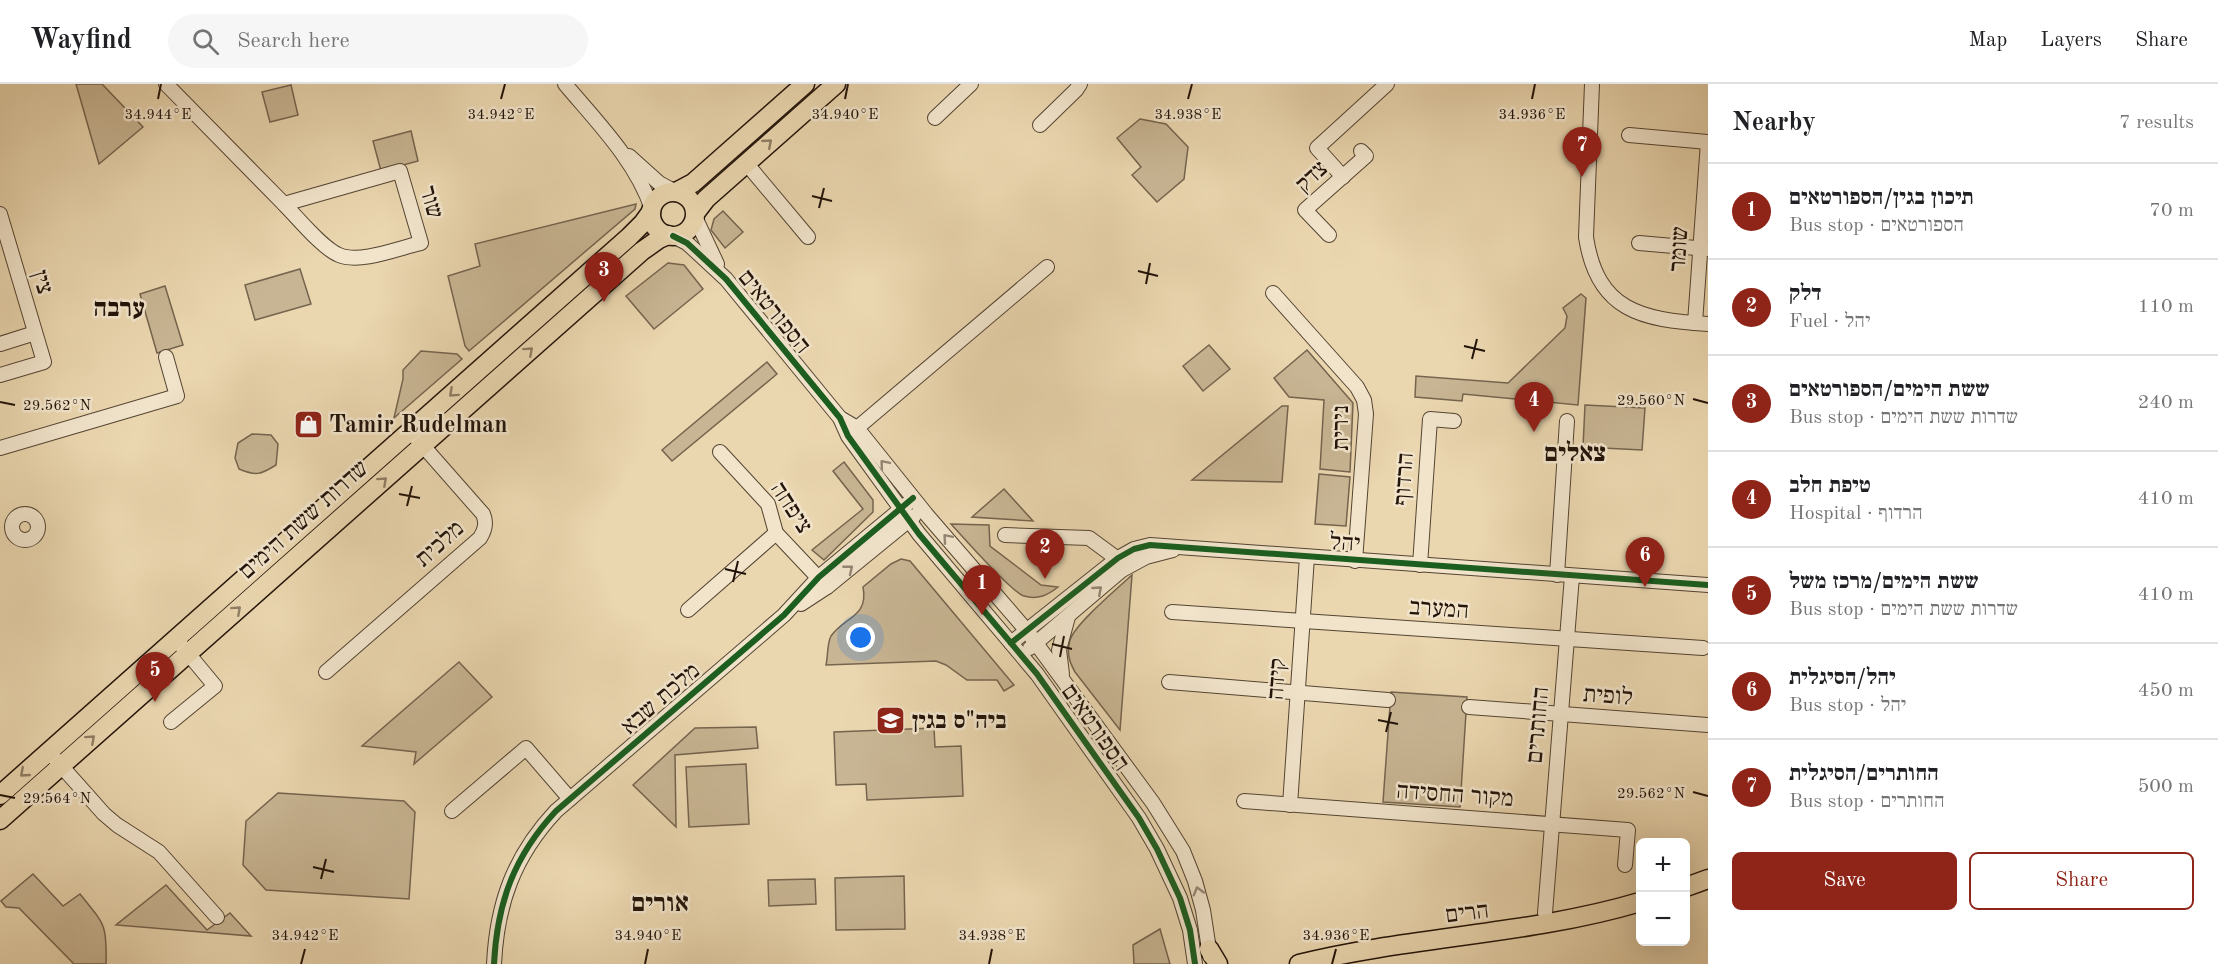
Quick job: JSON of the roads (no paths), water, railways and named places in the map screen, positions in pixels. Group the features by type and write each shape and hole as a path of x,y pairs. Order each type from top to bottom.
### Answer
{"main road":[{"path":"805,84 693,183 658,197 651,210 654,225 660,232 671,236 681,235 689,230 695,214 706,199 836,84"},
{"path":"675,192 690,199 695,214"},
{"name":"שדרות ששת הימים","path":"0,795 629,237 651,210"},
{"name":"שדרות ששת הימים","path":"0,820 642,251 671,236"},
{"path":"1690,886 1708,879"},
{"name":"הרים","path":"1299,964 1373,949 1530,928 1636,903"}],"street":[{"name":"שור","path":"166,84 284,204 328,248 341,256 353,258 421,243 400,171 284,204"},
{"path":"565,84 615,144 645,190 651,210"},
{"path":"935,118 971,84"},
{"path":"1343,177 1317,148 1387,84"},
{"path":"1592,84 1586,237 1589,257 1596,276 1606,291 1620,304 1638,313 1660,320 1702,323"},
{"path":"1592,109 1598,84"},
{"path":"1040,125 1076,87"},
{"path":"1629,135 1708,142"},
{"name":"שומר","path":"1702,323 1708,142"},
{"path":"615,144 659,183 675,192"},
{"name":"צדק","path":"1329,235 1305,210 1366,156 1361,151"},
{"path":"746,163 808,237"},
{"name":"צין","path":"0,214 44,362 0,375"},
{"name":"הספורטאים","path":"695,214 707,245 726,279"},
{"name":"הספורטאים","path":"671,236 687,243 726,279 840,418 918,504 1037,643 1153,803 1183,851 1200,896 1213,959"},
{"path":"1638,243 1704,248"},
{"path":"852,432 1047,267"},
{"name":"נירית","path":"1273,293 1357,387 1364,399 1366,414 1355,561"},
{"path":"0,344 35,333"},
{"path":"0,448 177,396 166,357"},
{"name":"הרדוף","path":"1420,565 1430,419 1454,421"},
{"path":"1557,574 1567,421"},
{"name":"מלכית","path":"326,672 480,538 484,532 486,520 483,514 410,431"},
{"name":"הספורטאים","path":"852,432 905,515 1021,655 1139,818 1174,882 1186,915 1195,964"},
{"name":"ציפחה","path":"720,452 768,504 776,533 823,582"},
{"name":"מלכת שבא","path":"494,964 500,912 512,875 521,857 543,825 570,798 918,504"},
{"path":"688,610 776,533"},
{"path":"1005,535 1089,538 1122,563"},
{"name":"יהל","path":"1011,643 1122,563 1183,549 1708,585"},
{"name":"קידה","path":"1290,805 1307,557"},
{"name":"יהל","path":"1021,655 1069,615 1122,563"},
{"name":"החותרים","path":"1545,913 1572,576"},
{"name":"המערב","path":"1172,612 1703,648"},
{"path":"1065,681 1060,665 1059,650 1069,615"},
{"path":"171,722 215,686 176,639"},
{"path":"1168,682 1388,700"},
{"name":"לופית","path":"1469,707 1708,725"},
{"path":"452,811 526,748 570,798"},
{"path":"49,751 110,819 159,852 217,917"},
{"name":"מקור החסידה","path":"1244,801 1628,830 1625,865"}],"place":[{"name":"החותרים/הסיגלית","path":"1582,177"},
{"name":"ששת הימים/הספורטאים","path":"604,302"},
{"name":"Tamir Rudelman","path":"308,424"},
{"name":"טיפת חלב","path":"1534,432"},
{"name":"דלק","path":"1045,579"},
{"name":"יהל/הסיגלית","path":"1645,587"},
{"name":"תיכון בגין/הספורטאים","path":"982,615"},
{"name":"ששת הימים/מרכז משל","path":"155,702"},
{"name":"ביה\"ס בגין","path":"891,720"}],"district":[{"name":"ערבה","path":"119,307"},
{"name":"צאלים","path":"1575,452"},
{"name":"אורים","path":"660,902"}]}
